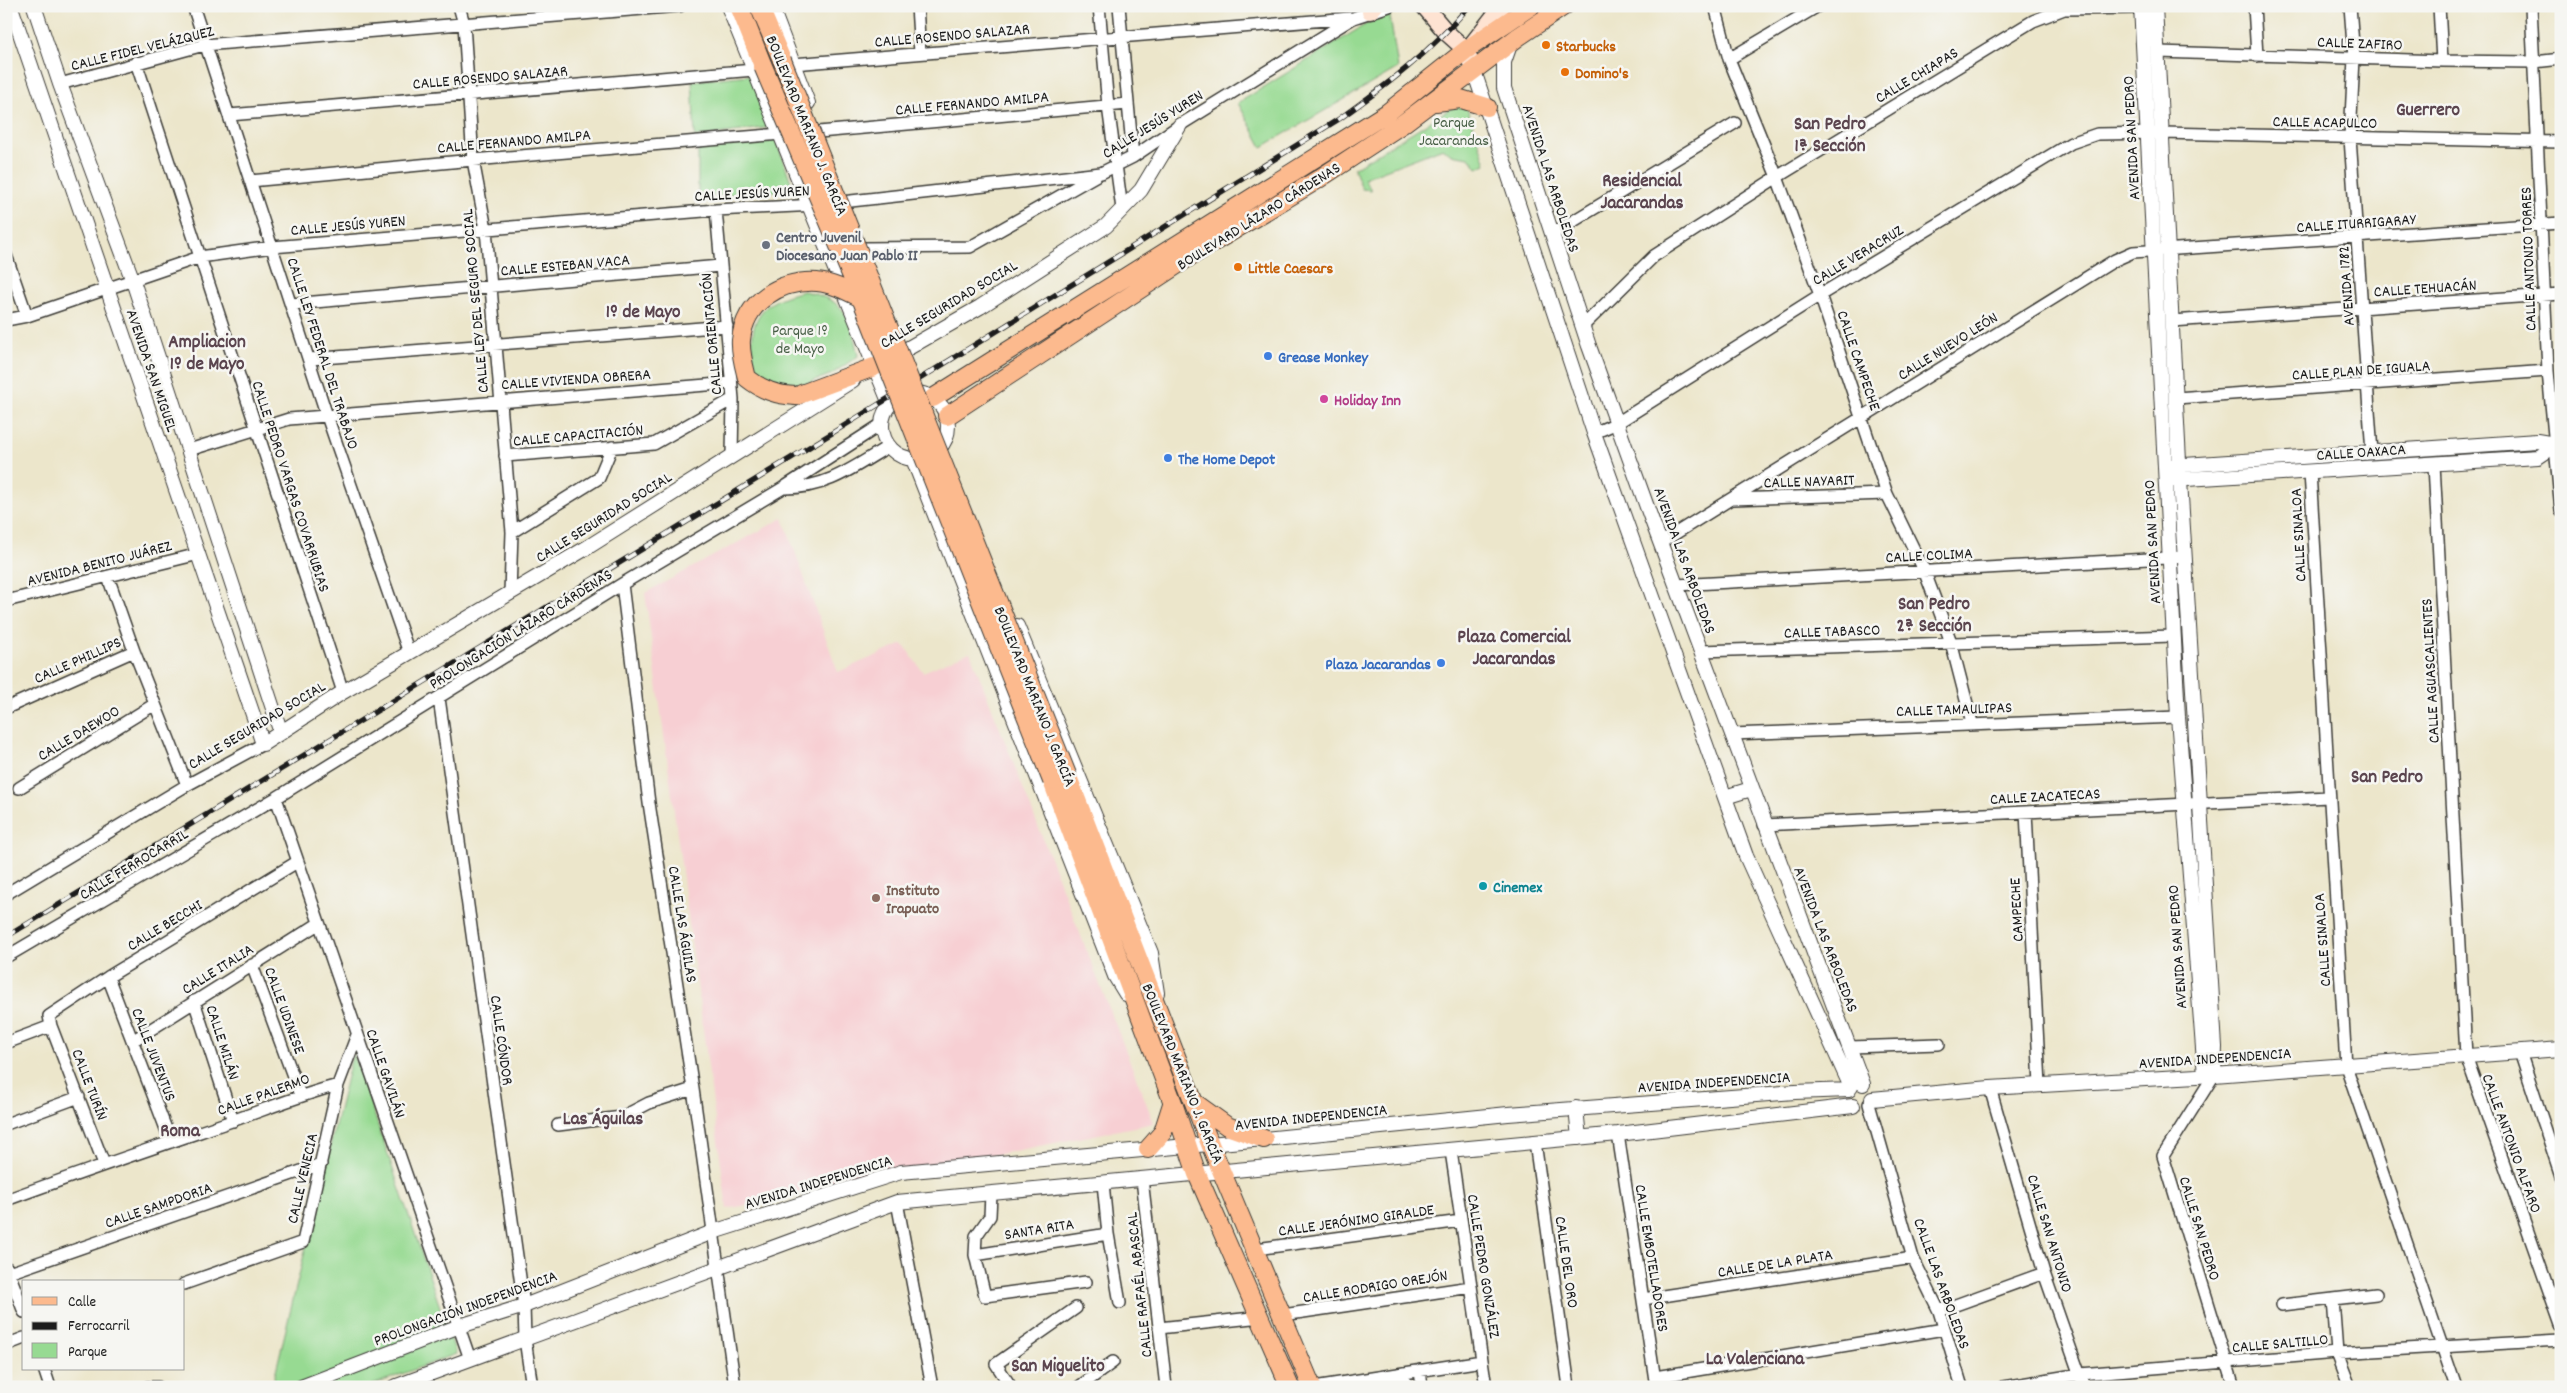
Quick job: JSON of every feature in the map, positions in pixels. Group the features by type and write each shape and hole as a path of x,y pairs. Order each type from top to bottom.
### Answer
{"main road":[{"name":"BOULEVARD MARIANO J. GARCÍA","path":"739,6 758,68 861,298 1060,779 1159,1011 1210,1144 1313,1387"},
{"name":"BOULEVARD MARIANO J. GARCÍA","path":"760,6 788,62 1060,779 1139,1015 1186,1146 1290,1387"},
{"path":"1424,6 1447,33 1466,50 1474,71"},
{"path":"1466,50 1502,6"},
{"name":"BOULEVARD LÁZARO CÁRDENAS","path":"926,395 1268,188 1387,113 1466,50 1531,6"},
{"name":"BOULEVARD LÁZARO CÁRDENAS","path":"947,416 1189,257 1317,180 1433,103 1514,39 1564,6"},
{"path":"1466,50 1482,50 1514,39"},
{"path":"1433,103 1461,99 1487,107"},
{"path":"1253,219 1254,206 1268,188"},
{"path":"861,298 839,288 818,282 795,284 772,290 750,311 741,340 747,378 758,387 780,396 796,396 874,367"},
{"path":"1195,1103 1227,1126 1264,1139"},
{"path":"1148,1149 1163,1132 1172,1104"}],"street":[{"path":"6,7 18,6"},
{"name":"AVENIDA SAN MIGUEL","path":"34,6 60,84 133,281 281,733"},
{"name":"CALLE LEY FEDERAL DEL TRABAJO","path":"193,6 204,44 310,359 327,416 409,653"},
{"name":"CALLE LEY DEL SEGURO SOCIAL","path":"460,6 464,24 473,160 486,229 499,400 512,532 510,593"},
{"name":"CALLE FIDEL VELÁZQUEZ","path":"60,84 204,44 680,6"},
{"path":"728,6 758,68 781,134 890,404"},
{"path":"771,6 788,62 848,201 904,350 926,395"},
{"path":"917,6 920,53"},
{"path":"1100,6 1108,106 1122,209"},
{"path":"1119,6 1133,157"},
{"name":"CALLE JESÚS YUREN","path":"6,320 26,316 200,257 272,246 716,210 810,206 1101,173 1133,157 1180,125 1353,18 1372,8 1388,6"},
{"name":"CALLE CAMPECHE","path":"1715,6 1729,59 1777,177 1820,295 1887,494 1924,570 1951,642 1972,723"},
{"path":"1729,59 1818,6"},
{"path":"2254,6 2257,56"},
{"name":"AVENIDA 1782","path":"2350,6 2354,58 2350,138 2372,453"},
{"path":"2440,6 2442,61"},
{"name":"CALLE ANTONIO TORRES","path":"2531,6 2548,371 2558,445 2561,511"},
{"name":"AVENIDA SAN MIGUEL","path":"11,7 263,744"},
{"name":"AVENIDA SAN PEDRO","path":"2146,7 2158,52 2179,465 2215,1047 2208,1080"},
{"name":"AVENIDA SAN PEDRO","path":"2146,7 2148,134 2173,636 2183,804 2208,1080"},
{"name":"CALLE CHIAPAS","path":"1583,326 1654,256 1777,177 2033,21 2064,9 2146,7"},
{"name":"CALLE ROSENDO SALAZAR","path":"788,62 1121,38 1353,18"},
{"name":"AVENIDA LAS ARBOLEDAS","path":"1514,39 1504,62 1504,88 1589,346 1660,543 1764,825 1850,1047 1854,1087"},
{"name":"CALLE ZAFIRO","path":"2158,52 2442,61 2534,62 2561,59"},
{"name":"CALLE PEDRO VARGAS COVARRUBIAS","path":"136,62 343,692"},
{"name":"CALLE ROSENDO SALAZAR","path":"229,115 758,68"},
{"path":"1474,71 1594,433 1746,856 1854,1087"},
{"name":"CALLE FERNANDO AMILPA","path":"819,132 1128,104"},
{"path":"1552,234 1735,123"},
{"name":"CALLE SEGURIDAD SOCIAL","path":"6,894 187,785 263,744 343,692 588,548 874,367 980,307 1097,231 1141,190 1180,125"},
{"name":"CALLE FERNANDO AMILPA","path":"250,181 781,134"},
{"name":"CALLE VERACRUZ","path":"1594,433 1617,423 1820,295 2071,143 2097,134 2148,134"},
{"name":"CALLE ACAPULCO","path":"2148,134 2561,142"},
{"path":"1114,146 1131,144"},
{"path":"865,248 970,247 1101,173"},
{"name":"CALLE ORIENTACIÓN","path":"716,210 733,400 732,456"},
{"name":"CALLE ITURRIGARAY","path":"2154,250 2358,239 2561,223"},
{"name":"CALLE NUEVO LEÓN","path":"1660,543 2115,260 2133,252 2154,250"},
{"path":"6,255 26,316"},
{"name":"CALLE ESTEBAN VACA","path":"292,304 720,266"},
{"name":"CALLE TEHUACÁN","path":"2172,321 2561,294"},
{"path":"310,359 727,326"},
{"path":"1568,354 1589,346"},
{"name":"CALLE PLAN DE IGUALA","path":"2176,398 2548,371"},
{"name":"CALLE VIVIENDA OBRERA","path":"189,450 256,431 289,419 499,400 731,383"},
{"path":"903,395 926,395 939,402 947,416 948,432 942,446 924,458 904,457 889,446 882,424 890,404 903,395"},
{"name":"CALLE CAPACITACIÓN","path":"505,456 654,444 733,400"},
{"path":"784,488 882,424"},
{"name":"CALLE OAXACA","path":"2164,466 2537,441 2558,445"},
{"name":"CALLE OAXACA","path":"2165,481 2538,457 2558,445"},
{"path":"784,488 815,486 840,475 889,446"},
{"path":"942,446 1151,953 1159,1011"},
{"path":"512,532 600,478 612,447"},
{"path":"2414,449 2414,465"},
{"path":"913,458 1115,976 1139,1015"},
{"name":"CALLE AGUASCALIENTES","path":"2434,465 2466,1056"},
{"name":"CALLE SINALOA","path":"2310,472 2328,797 2346,1066 2456,1387"},
{"path":"928,498 935,490 944,485 958,485"},
{"name":"PROLONGACIÓN LÁZARO CÁRDENAS","path":"276,798 622,584 784,488"},
{"name":"CALLE NAYARIT","path":"1731,499 1887,494"},
{"name":"AVENIDA BENITO JUÁREZ","path":"6,601 199,554"},
{"name":"CALLE COLIMA","path":"1676,585 2185,557"},
{"path":"108,577 134,651 187,785"},
{"name":"CALLE LAS ÁGUILAS","path":"622,584 649,803 693,1090 735,1387"},
{"name":"CALLE TABASCO","path":"1701,651 2173,636"},
{"name":"CALLE PHILLIPS","path":"6,708 134,651"},
{"path":"1008,700 1021,703 1028,702 1034,699 1043,688"},
{"name":"CALLE CÓNDOR","path":"439,698 524,1306 525,1339 532,1387"},
{"name":"CALLE DAEWOO","path":"19,788 155,704"},
{"name":"CALLE TAMAULIPAS","path":"1731,734 1972,723 2178,717"},
{"path":"1725,797 1751,789"},
{"name":"CALLE ZACATECAS","path":"1764,825 2328,797"},
{"name":"CALLE GAVILÁN","path":"276,798 457,1327 470,1359"},
{"name":"CALLE FERROCARRIL","path":"6,957 276,798"},
{"name":"CAMPECHE","path":"2026,812 2040,1085"},
{"name":"CALLE BECCHI","path":"6,1044 50,1021 108,977 298,862"},
{"name":"CALLE ITALIA","path":"134,1040 318,924"},
{"name":"CALLE UDINESE","path":"252,965 300,1095"},
{"name":"CALLE JUVENTUS","path":"108,977 134,1040 171,1142"},
{"name":"CALLE MILÁN","path":"194,1001 233,1121"},
{"name":"CALLE TURÍN","path":"50,1021 104,1164"},
{"path":"338,1085 357,1035"},
{"path":"1850,1047 1939,1044"},
{"name":"AVENIDA INDEPENDENCIA","path":"1871,1102 1990,1088 2208,1080 2346,1066 2561,1050"},
{"path":"2520,1052 2561,1176"},
{"name":"CALLE ANTONIO ALFARO","path":"2466,1056 2561,1325"},
{"name":"CALLE SAN PEDRO","path":"2208,1080 2162,1156 2224,1363 2234,1387"},
{"name":"CALLE PALERMO","path":"6,1200 104,1164 233,1121 300,1095 338,1085"},
{"name":"CALLE VENECIA","path":"185,1284 303,1242 338,1085"},
{"path":"394,1387 898,1202 1618,1134 1853,1106 1859,1108 1871,1102 1871,1089 1854,1087"},
{"path":"1853,1106 1848,1096 1854,1087"},
{"name":"AVENIDA INDEPENDENCIA","path":"641,1261 713,1232 900,1172 1576,1108 1854,1087"},
{"name":"CALLE SAN ANTONIO","path":"1990,1088 2044,1272 2084,1387"},
{"path":"558,1125 622,1117 649,1103 693,1090"},
{"path":"1740,1096 1743,1120"},
{"path":"6,1124 79,1097"},
{"name":"CALLE LAS ARBOLEDAS","path":"1871,1102 1913,1258 1939,1311 1962,1387"},
{"path":"1576,1108 1579,1138"},
{"name":"CALLE EMBOTELLADORES","path":"1618,1134 1655,1382"},
{"name":"CALLE DEL ORO","path":"1535,1142 1569,1387"},
{"name":"CALLE PEDRO GONZÁLEZ","path":"1451,1151 1486,1387"},
{"name":"CALLE SAMPDORIA","path":"7,1271 321,1164"},
{"name":"CALLE RAFAÉL ABASCAL","path":"1142,1179 1166,1387"},
{"path":"1103,1183 1108,1234 1120,1303"},
{"path":"991,1194 990,1216 976,1236 975,1255 985,1296 1086,1282"},
{"path":"898,1202 932,1387"},
{"name":"CALLE JERÓNIMO GIRALDE","path":"1256,1249 1461,1221"},
{"name":"SANTA RITA","path":"975,1255 1108,1234"},
{"name":"CALLE DE LA PLATA","path":"1643,1299 1913,1258"},
{"name":"PROLONGACIÓN INDEPENDENCIA","path":"301,1387 457,1327 524,1306 641,1261"},
{"path":"7,1271 22,1307"},
{"path":"1939,1311 2044,1272"},
{"name":"CALLE RODRIGO OREJÓN","path":"1284,1315 1471,1287"},
{"path":"2282,1305 2376,1294"},
{"path":"2333,1299 2338,1353 2350,1387"},
{"path":"1011,1387 996,1364 1076,1308"},
{"path":"1159,1328 1261,1317"},
{"path":"1655,1382 1944,1329"},
{"path":"6,1345 22,1339"},
{"name":"CALLE SALTILLO","path":"2003,1387 2080,1374 2338,1353 2561,1340"},
{"path":"1313,1387 1482,1361"},
{"path":"1080,1387 1113,1362"},
{"path":"44,1370 50,1387"},
{"path":"1420,1370 1422,1387"},
{"path":"1404,1373 1406,1387"},
{"path":"148,1387 158,1387"}],"shaded area":[{"name":"Instituto Irapuato","path":"783,518 838,672 903,644 923,672 970,652 1154,1123 727,1209 645,593"}],"green space":[{"path":"1389,10 1398,68 1262,147 1238,103"},
{"path":"750,75 771,127 695,137 692,81"},
{"name":"Parque Jacarandas","path":"1466,105 1486,164 1477,168 1469,157 1450,154 1443,148 1364,178 1371,190 1362,189 1354,168 1455,106"},
{"path":"775,138 794,190 698,197 698,146"},
{"name":"Parque 1º de Mayo","path":"804,291 830,300 844,312 849,320 858,356 832,374 788,391 765,382 757,370 753,351 754,326 764,309 772,303 781,298"},
{"path":"353,1052 456,1354 367,1387 272,1387"}],"railway":[{"path":"6,937 842,427 1339,119 1408,67 1440,38 1469,6"}],"place":[{"name":"Starbucks","path":"1546,45"},
{"name":"Domino's","path":"1565,72"},
{"name":"Centro Juvenil Diocesano Juan Pablo II","path":"766,245"},
{"name":"Little Caesars","path":"1238,267"},
{"name":"Grease Monkey","path":"1268,356"},
{"name":"Holiday Inn","path":"1324,399"},
{"name":"The Home Depot","path":"1168,458"},
{"name":"Plaza Jacarandas","path":"1441,663"},
{"name":"Cinemex","path":"1483,886"},
{"name":"Instituto Irapuato","path":"876,898"}],"district":[{"name":"Guerrero","path":"2428,108"},
{"name":"San Pedro 1ª Sección","path":"1830,133"},
{"name":"Residencial Jacarandas","path":"1642,190"},
{"name":"1º de Mayo","path":"643,310"},
{"name":"Ampliacion 1º de Mayo","path":"207,351"},
{"name":"San Pedro 2ª Sección","path":"1934,613"},
{"name":"Plaza Comercial Jacarandas","path":"1514,646"},
{"name":"San Pedro","path":"2387,775"},
{"name":"Las Águilas","path":"603,1117"},
{"name":"Roma","path":"180,1129"},
{"name":"La Valenciana","path":"1755,1357"},
{"name":"San Miguelito","path":"1058,1364"}]}
